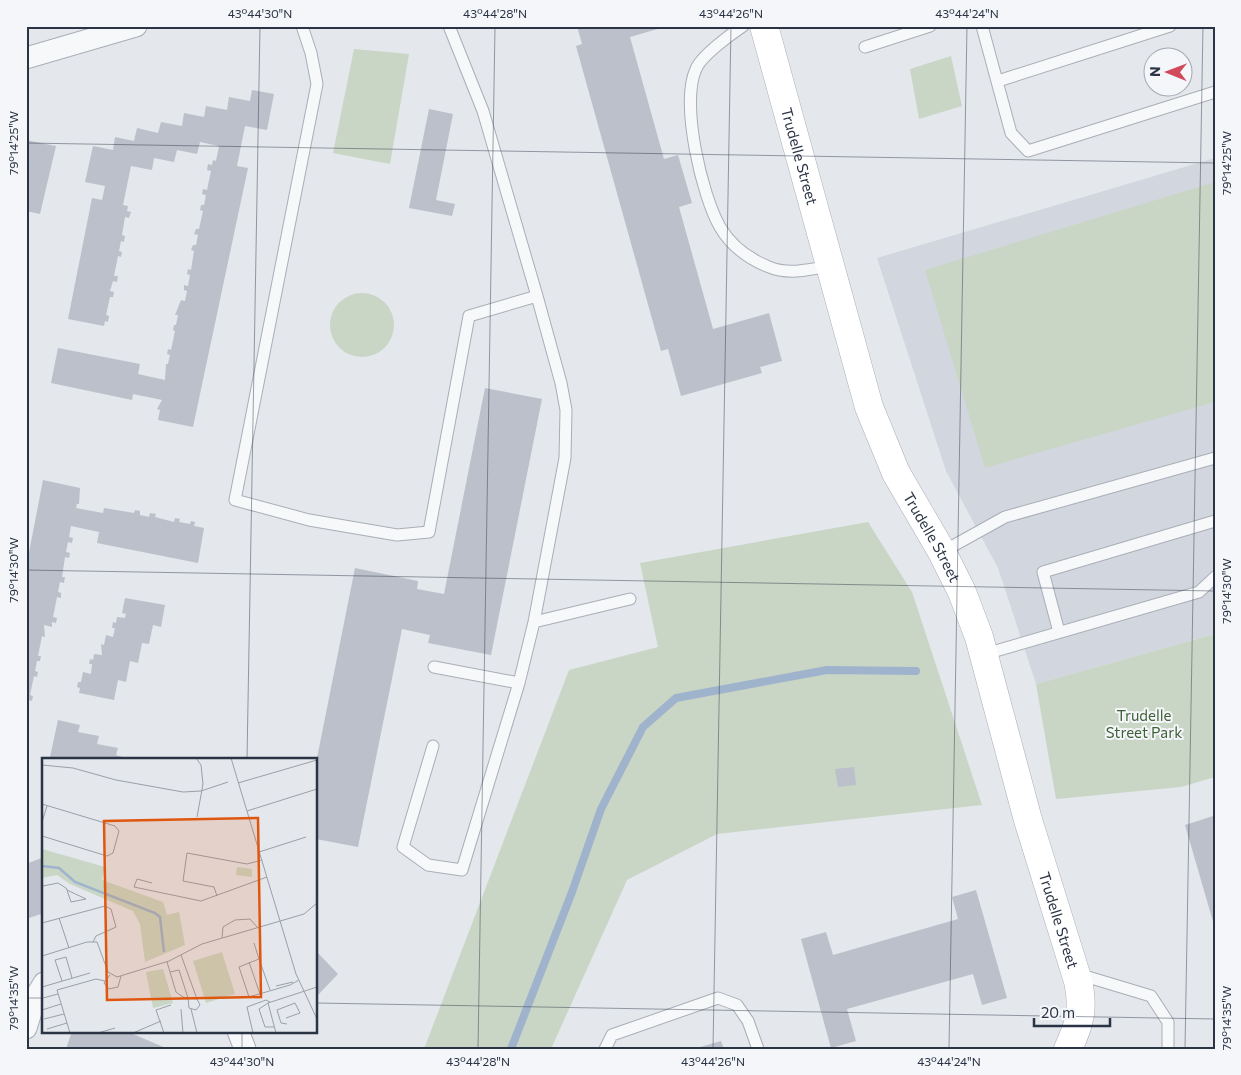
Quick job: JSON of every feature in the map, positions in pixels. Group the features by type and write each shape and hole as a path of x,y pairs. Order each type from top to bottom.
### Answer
{"street":[{"path":"26,58 136,26"},
{"name":"Trudelle Street","path":"764,26 869,407 896,472 942,552 962,592 985,654 1028,820 1077,974 1082,1002 1077,1030 1068,1049"},
{"path":"26,1028 36,996 42,986"},
{"path":"238,1032 244,1049"}],"lane":[{"path":"302,26 311,53 317,84 235,500 303,519 397,535 428,532 469,316 538,296"},
{"path":"433,746 404,847 428,866 462,870 519,683 534,622 565,458 566,410 561,383 538,296 483,111 449,26"},
{"path":"743,26 725,37 696,69 690,120 701,175 720,226 733,244 750,257 771,268 796,272 829,266"},
{"path":"865,47 930,26"},
{"path":"982,26 1011,133 1028,151 1215,92"},
{"path":"998,81 1170,26"},
{"path":"942,552 1005,517 1215,458"},
{"path":"1059,632 1043,572 1215,521"},
{"path":"985,654 1199,592 1215,577"},
{"path":"534,622 630,599"},
{"path":"434,667 519,683"},
{"path":"1077,974 1151,996 1168,1022 1168,1049"},
{"path":"605,1049 612,1035 718,998 736,1005 748,1021 758,1049"}],"shaded area":[{"path":"1215,158 1215,634 1036,684 998,568 946,471 877,258"}],"green space":[{"path":"354,49 409,54 390,164 333,153"},
{"path":"951,56 962,106 919,119 910,69"},
{"path":"1215,182 1215,402 985,468 925,270"},
{"path":"362,293 374,295 385,302 392,313 394,325 392,337 385,348 374,355 362,357 350,355 339,348 332,337 330,325 332,313 339,302 350,295"},
{"path":"868,522 912,592 982,805 717,834 627,880 551,1049 424,1049 569,670 658,647 640,563"},
{"name":"Trudelle Street Park","path":"1215,634 1215,777 1181,787 1056,799 1036,684"}],"building":[{"path":"577,26 668,26 630,37 664,159 678,155 692,203 679,207 713,329 769,313 782,361 760,367 762,373 681,396 668,349 661,351 576,46 582,44"},
{"path":"252,90 274,94 267,130 245,126 237,166 248,168 193,427 158,420 160,410 157,409 162,400 133,394 132,400 51,383 58,348 140,364 138,374 165,380 166,364 168,364 170,355 167,354 168,349 171,350 175,331 173,330 174,325 176,325 178,315 175,315 181,300 185,301 187,291 184,290 184,285 188,286 190,275 187,274 188,269 191,270 194,251 191,250 193,245 196,245 198,235 194,234 196,229 199,229 203,211 200,210 201,205 204,205 206,195 202,194 203,189 207,190 211,171 207,170 208,164 212,165 213,160 216,161 219,146 200,142 197,154 177,150 174,162 154,158 152,170 131,166 123,205 128,206 127,211 131,212 129,218 125,217 122,235 125,236 124,242 121,241 119,251 122,252 121,257 118,256 114,276 118,276 117,282 113,281 110,291 114,292 113,297 110,297 106,315 109,316 108,322 105,321 104,326 68,319 92,198 102,200 105,186 85,182 93,146 113,150 115,137 134,141 137,128 158,133 161,122 182,126 184,113 204,117 206,106 227,110 229,97 250,101"},
{"path":"429,109 453,114 436,200 455,204 452,216 409,208"},
{"path":"26,140 56,146 40,214 26,211"},
{"path":"485,388 542,399 491,655 428,643 430,635 402,629 358,847 318,839 317,758 355,568 418,581 417,589 444,594"},
{"path":"43,480 80,488 79,504 77,504 76,508 103,513 104,508 134,513 135,510 140,511 140,515 149,517 150,513 156,514 155,517 174,522 175,518 180,519 179,522 190,524 191,521 195,522 194,526 204,528 198,563 97,543 99,532 71,526 69,537 73,538 72,543 68,542 66,552 70,553 69,558 65,557 62,577 65,577 64,583 60,582 58,592 61,593 61,598 57,597 53,617 57,618 56,623 52,622 52,627 44,625 45,637 42,636 38,656 41,656 40,661 37,661 35,671 38,672 37,677 34,676 30,695 33,696 32,701 29,700 27,707 26,568"},
{"path":"125,598 165,605 161,627 153,625 149,644 142,643 138,663 130,661 126,682 118,680 114,700 79,693 80,688 77,687 78,682 81,682 83,672 91,674 92,664 89,664 90,659 93,660 94,654 102,655 101,644 104,645 106,635 113,637 115,628 112,628 113,622 116,623 117,617 125,618 126,614 122,613"},
{"path":"58,720 80,725 78,732 99,736 97,744 118,748 116,755 126,758 90,758 50,757"},
{"path":"854,767 856,785 838,787 835,769"},
{"path":"1213,816 1215,821 1214,925 1185,825"},
{"path":"42,858 42,914 26,919 26,864"},
{"path":"976,890 1007,998 982,1005 973,974 847,1009 856,1041 831,1048 801,939 826,932 833,955 958,919 952,897"},
{"path":"318,953 338,974 318,995"},
{"path":"72,1032 128,1032 168,1049 66,1049"},
{"path":"721,1041 724,1049 697,1049 697,1048"}],"waterway":[{"path":"511,1049 572,892 601,809 643,727 676,698 827,670 916,671"}]}
